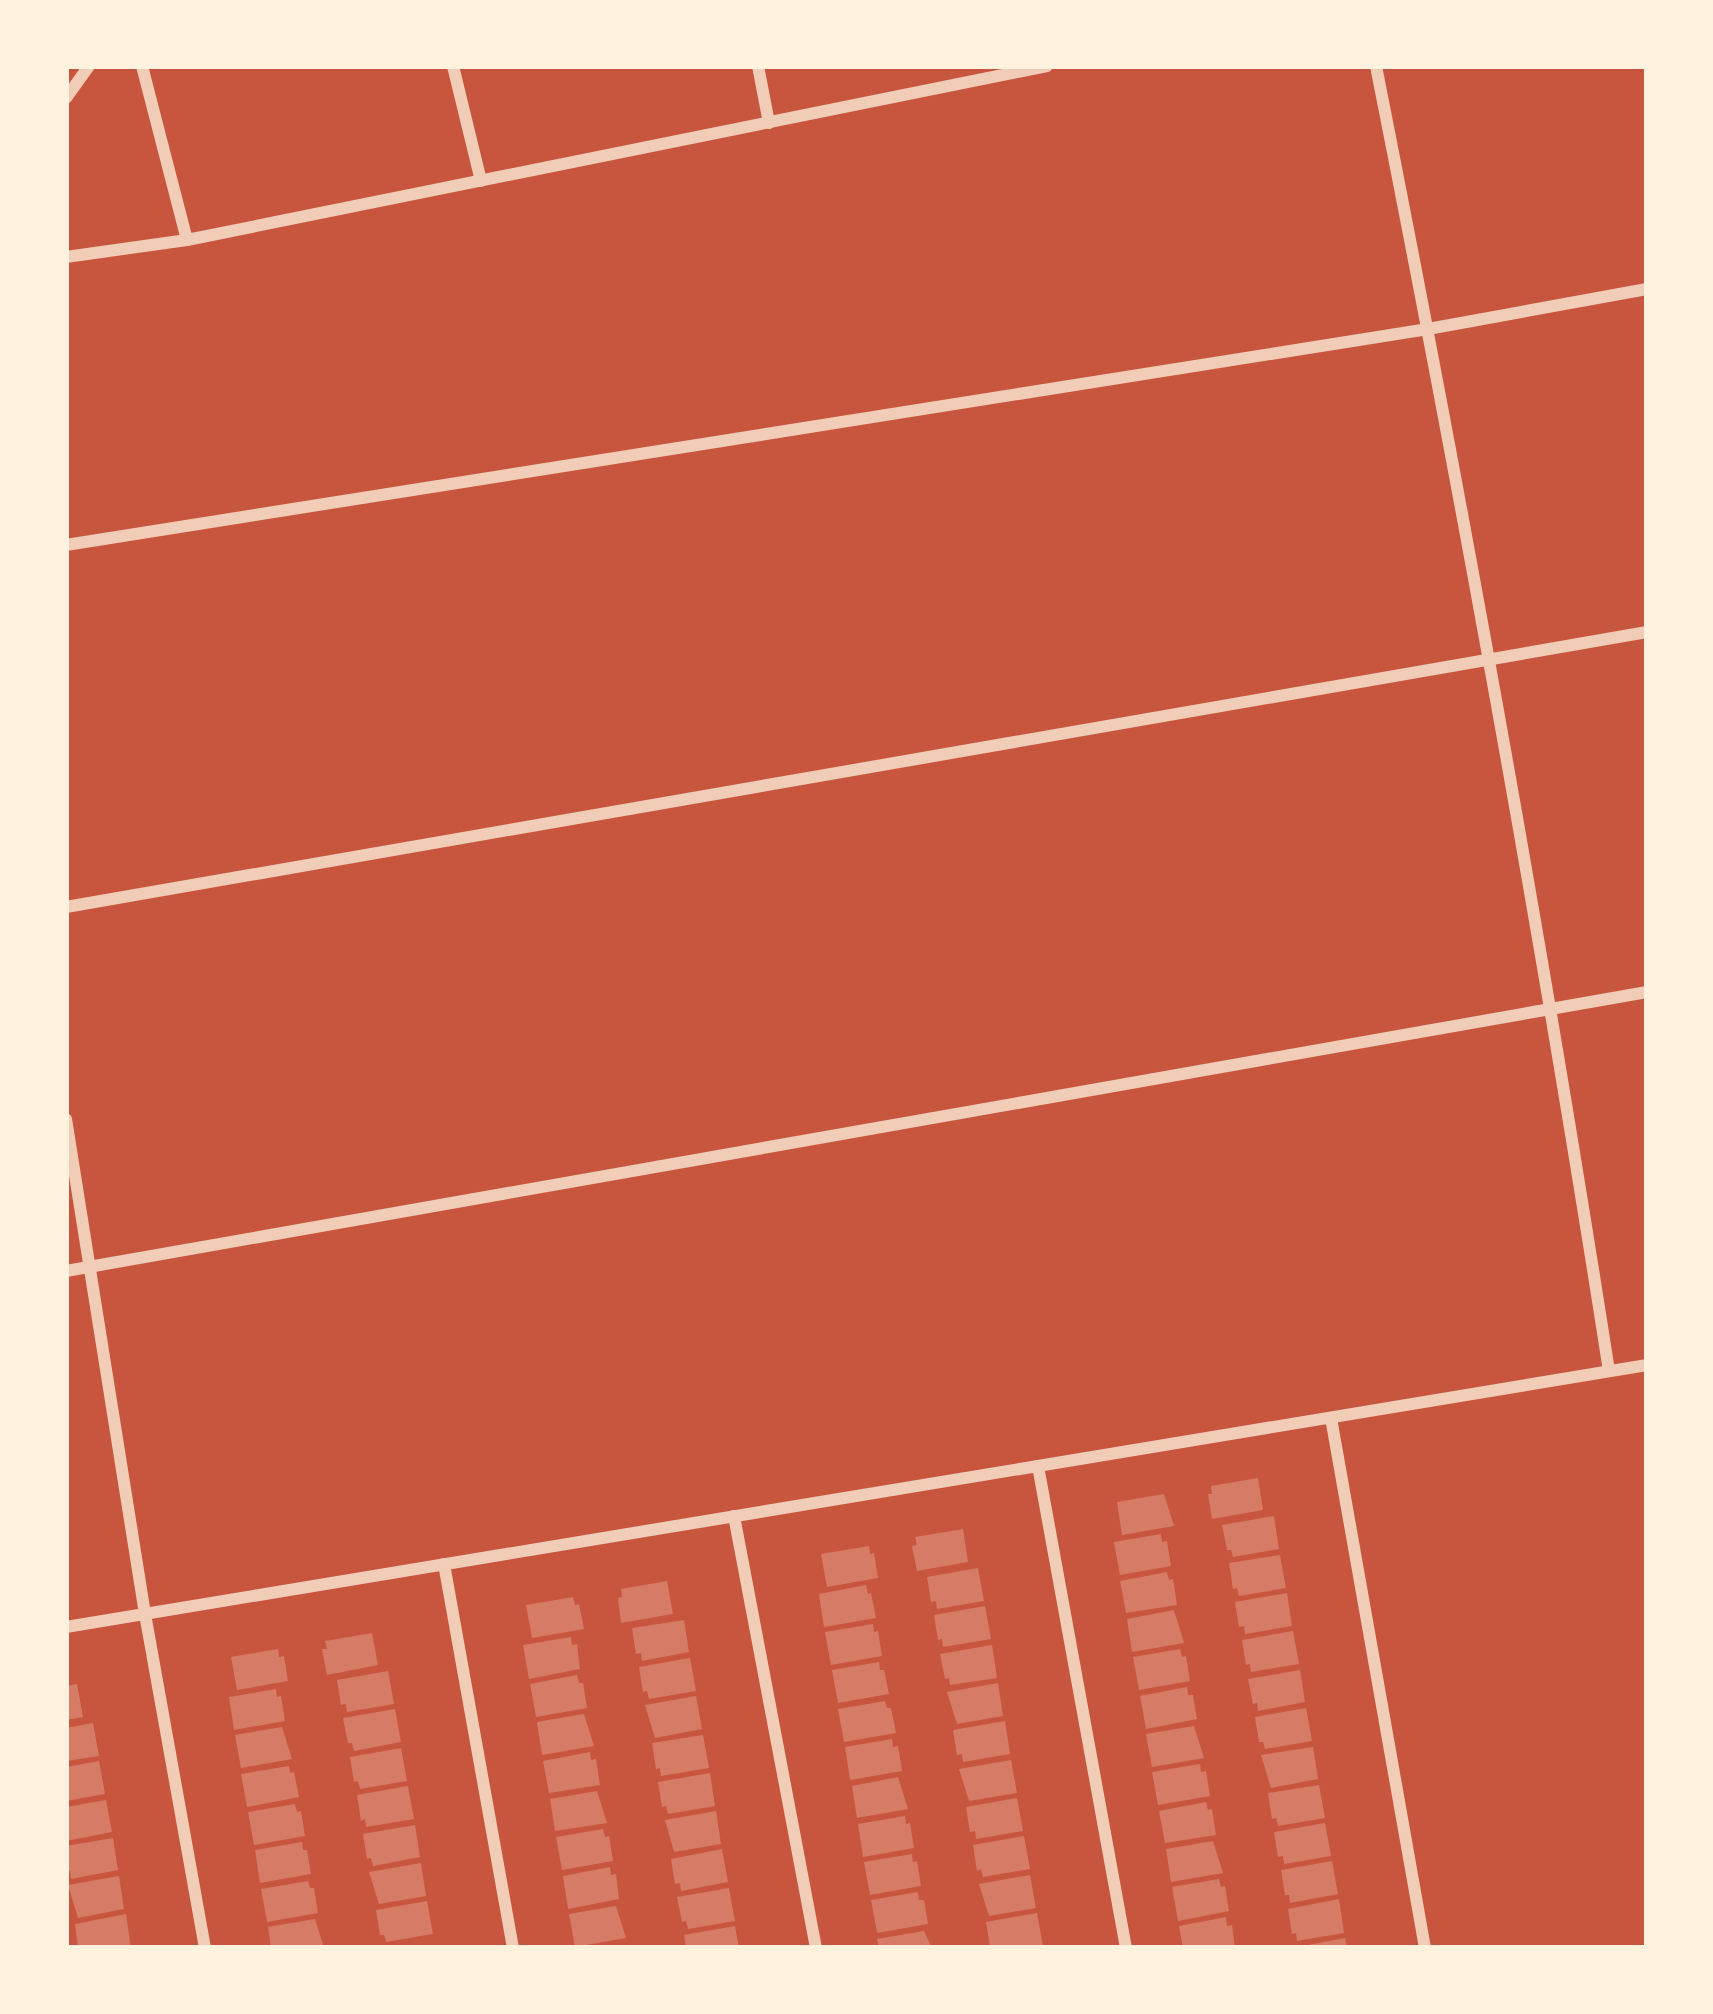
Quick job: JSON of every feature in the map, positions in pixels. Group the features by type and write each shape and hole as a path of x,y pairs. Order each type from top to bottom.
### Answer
{"street":[{"path":"66,98 89,66"},
{"path":"142,66 187,240"},
{"path":"453,66 481,181"},
{"path":"758,66 770,123"},
{"path":"66,257 187,240 1047,66"},
{"path":"1376,66 1490,659 1552,1008 1609,1372"},
{"path":"66,545 1428,329 1647,289"},
{"path":"66,908 1647,632"},
{"path":"66,1271 1647,992"},
{"path":"66,1119 145,1614 205,1948"},
{"path":"66,1627 1647,1365"},
{"path":"1331,1418 1425,1948"},
{"path":"1038,1466 1126,1948"},
{"path":"734,1516 816,1948"},
{"path":"444,1564 513,1948"}],"building":[{"path":"1258,1478 1263,1510 1212,1519 1211,1486"},
{"path":"1164,1494 1174,1526 1122,1535 1117,1502"},
{"path":"1274,1516 1279,1549 1233,1557 1227,1550 1222,1525"},
{"path":"963,1529 968,1562 917,1571 915,1537"},
{"path":"1161,1534 1162,1542 1167,1541 1171,1566 1120,1575 1114,1542"},
{"path":"869,1546 878,1578 827,1587 821,1554"},
{"path":"1280,1555 1286,1588 1239,1596 1237,1588 1233,1589 1229,1563"},
{"path":"978,1568 984,1601 937,1609 936,1601 931,1602 927,1577"},
{"path":"1167,1572 1169,1580 1173,1579 1177,1605 1126,1613 1120,1581"},
{"path":"667,1581 673,1614 621,1623 621,1589"},
{"path":"866,1585 876,1618 824,1627 819,1594"},
{"path":"1287,1593 1292,1626 1245,1634 1244,1626 1239,1627 1235,1602"},
{"path":"573,1597 584,1629 532,1638 526,1605"},
{"path":"985,1606 991,1639 943,1647 934,1615"},
{"path":"1174,1610 1184,1643 1132,1652 1127,1619"},
{"path":"684,1620 689,1652 642,1661 641,1653 636,1654 632,1628"},
{"path":"873,1624 882,1656 831,1665 825,1632"},
{"path":"1293,1631 1299,1664 1251,1672 1242,1640"},
{"path":"372,1633 378,1665 327,1675 325,1641"},
{"path":"571,1637 572,1645 577,1644 580,1669 529,1679 523,1645"},
{"path":"992,1645 997,1678 950,1685 949,1678 945,1679 940,1654"},
{"path":"278,1649 279,1657 284,1656 288,1681 237,1690 231,1657"},
{"path":"1180,1649 1182,1657 1186,1656 1190,1681 1139,1690 1133,1657"},
{"path":"690,1658 696,1691 649,1699 647,1691 643,1692 639,1667"},
{"path":"879,1662 889,1694 838,1703 832,1670"},
{"path":"1300,1670 1305,1702 1258,1711 1248,1679"},
{"path":"388,1671 394,1704 347,1712 346,1704 341,1705 337,1680"},
{"path":"577,1675 587,1708 536,1717 530,1684"},
{"path":"998,1683 1003,1716 957,1724 947,1692"},
{"path":"77,1684 83,1717 66,1720 66,1686"},
{"path":"1187,1687 1197,1719 1146,1729 1140,1696"},
{"path":"276,1689 285,1721 234,1730 229,1697"},
{"path":"696,1696 702,1729 655,1738 645,1705"},
{"path":"885,1701 896,1733 844,1742 838,1709"},
{"path":"1306,1708 1312,1741 1265,1749 1259,1742 1255,1717"},
{"path":"395,1709 401,1742 354,1751 343,1718"},
{"path":"584,1714 594,1746 542,1755 537,1722"},
{"path":"1005,1721 1010,1754 963,1762 962,1754 957,1755 953,1730"},
{"path":"93,1723 99,1756 66,1761 66,1728"},
{"path":"1194,1726 1204,1758 1152,1767 1146,1734"},
{"path":"282,1727 292,1759 241,1768 235,1735"},
{"path":"703,1735 709,1768 661,1776 652,1743"},
{"path":"892,1739 893,1747 898,1746 902,1771 850,1780 845,1747"},
{"path":"1313,1747 1318,1779 1271,1788 1261,1755"},
{"path":"401,1748 407,1781 360,1789 358,1781 354,1782 350,1757"},
{"path":"590,1752 591,1760 596,1759 600,1785 549,1793 543,1761"},
{"path":"1011,1760 1017,1793 969,1801 959,1769"},
{"path":"99,1761 105,1794 66,1801 66,1767"},
{"path":"1200,1764 1201,1772 1206,1771 1210,1796 1158,1805 1152,1772"},
{"path":"289,1766 299,1797 247,1807 241,1774"},
{"path":"710,1773 715,1806 668,1814 666,1806 662,1807 658,1782"},
{"path":"898,1777 908,1809 857,1818 852,1786"},
{"path":"1319,1785 1325,1818 1278,1826 1276,1818 1272,1819 1268,1793"},
{"path":"408,1786 414,1819 366,1827 357,1795"},
{"path":"597,1791 607,1823 555,1831 550,1799"},
{"path":"1017,1798 1023,1831 976,1839 975,1831 970,1832 966,1807"},
{"path":"106,1800 112,1832 66,1841 66,1807"},
{"path":"1206,1802 1208,1810 1212,1809 1216,1835 1165,1843 1159,1811"},
{"path":"295,1804 297,1812 301,1811 305,1836 254,1845 248,1812"},
{"path":"716,1811 721,1844 674,1852 665,1820"},
{"path":"905,1816 914,1848 863,1857 858,1824"},
{"path":"1325,1823 1331,1856 1284,1864 1283,1856 1278,1857 1274,1832"},
{"path":"415,1825 420,1857 373,1866 371,1858 367,1859 363,1834"},
{"path":"603,1829 605,1837 609,1836 613,1861 562,1870 556,1837"},
{"path":"1024,1836 1030,1869 983,1877 981,1869 977,1871 973,1845"},
{"path":"113,1838 118,1870 71,1879 70,1871 66,1872 66,1846"},
{"path":"1213,1841 1223,1873 1171,1882 1166,1849"},
{"path":"302,1842 311,1874 260,1883 255,1850"},
{"path":"722,1849 728,1882 681,1891 680,1883 675,1884 671,1859"},
{"path":"912,1854 921,1886 870,1895 864,1862"},
{"path":"1332,1861 1338,1894 1290,1903 1281,1870"},
{"path":"421,1863 426,1896 379,1904 369,1872"},
{"path":"610,1867 611,1875 616,1874 619,1899 568,1909 563,1876"},
{"path":"1030,1875 1036,1908 989,1916 979,1884"},
{"path":"119,1876 124,1909 78,1918 68,1885"},
{"path":"1219,1879 1221,1887 1225,1886 1229,1911 1178,1921 1172,1887"},
{"path":"308,1881 314,1888 318,1913 267,1922 261,1889"},
{"path":"729,1888 735,1921 688,1929 686,1921 682,1922 677,1897"},
{"path":"918,1892 928,1924 877,1933 871,1900"},
{"path":"1339,1899 1344,1933 1297,1941 1288,1909"},
{"path":"427,1901 433,1934 386,1942 380,1935 376,1910"},
{"path":"616,1906 626,1938 575,1947 569,1914"},
{"path":"1037,1913 1043,1946 990,1947 986,1922"},
{"path":"126,1914 131,1948 78,1948 75,1924"},
{"path":"1226,1917 1235,1948 1183,1948 1179,1926"},
{"path":"315,1919 324,1948 271,1948 268,1927"},
{"path":"735,1926 739,1948 686,1948 684,1935"},
{"path":"924,1931 932,1948 879,1948 877,1939"},
{"path":"1345,1938 1347,1948 1303,1948 1303,1946"}]}
